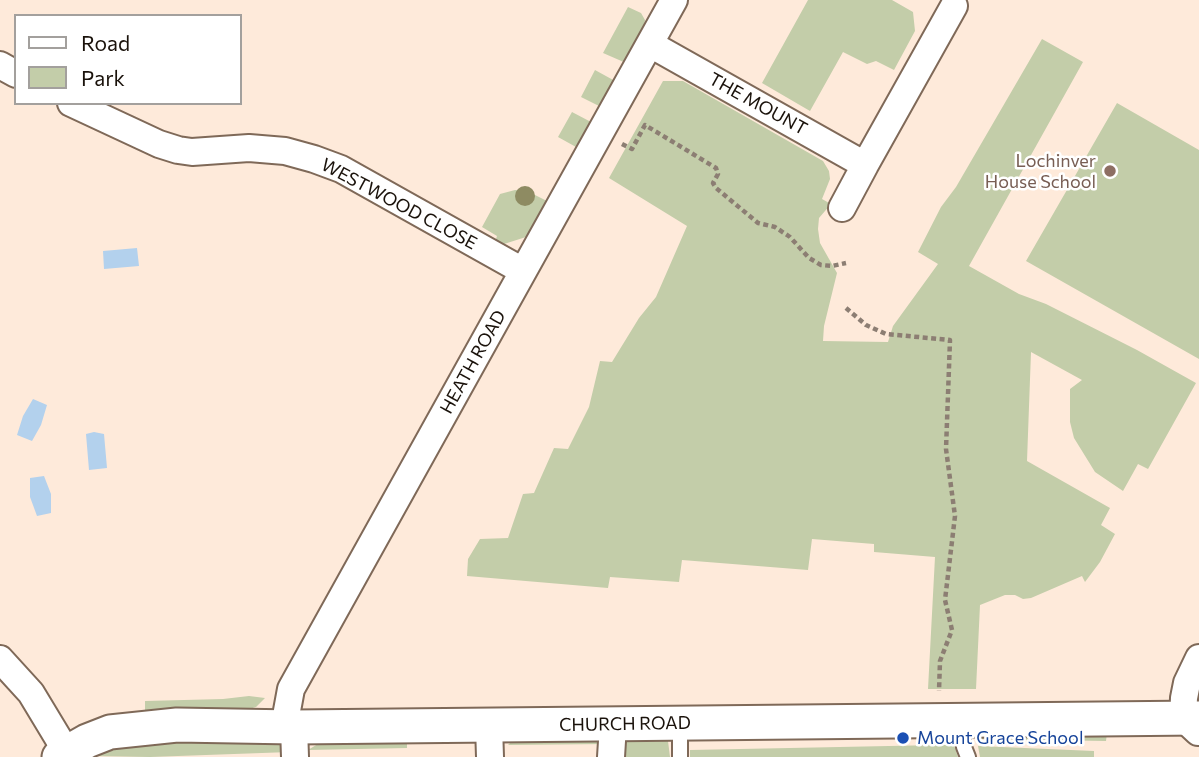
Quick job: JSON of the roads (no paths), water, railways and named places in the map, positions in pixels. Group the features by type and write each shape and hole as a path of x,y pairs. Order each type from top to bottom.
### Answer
{"street":[{"name":"HEATH ROAD","path":"291,737 291,689 674,0"},
{"path":"842,208 954,6"},
{"name":"THE MOUNT","path":"650,44 865,165"},
{"name":"WESTWOOD CLOSE","path":"75,105 159,144 178,150 192,152 249,148 285,151 341,169 523,271"},
{"path":"1194,723 1184,698 1187,683 1199,658"},
{"path":"5,674 31,693 62,754"},
{"name":"CHURCH ROAD","path":"62,754 110,732 177,725 291,737 612,741 680,724 950,710 1194,723"}],"lane":[{"path":"950,710 968,757"},
{"path":"680,724 680,757"}],"water":[{"path":"137,248 139,266 104,269 103,251"},
{"path":"33,399 47,405 41,425 32,441 17,435 23,416"},
{"path":"86,434 104,434 107,468 89,470"},
{"path":"44,476 51,494 51,513 37,516 30,497 30,478"}],"place":[{"name":"Lochinver House School","path":"1110,171"},
{"name":"Mount Grace School","path":"903,738"}]}
